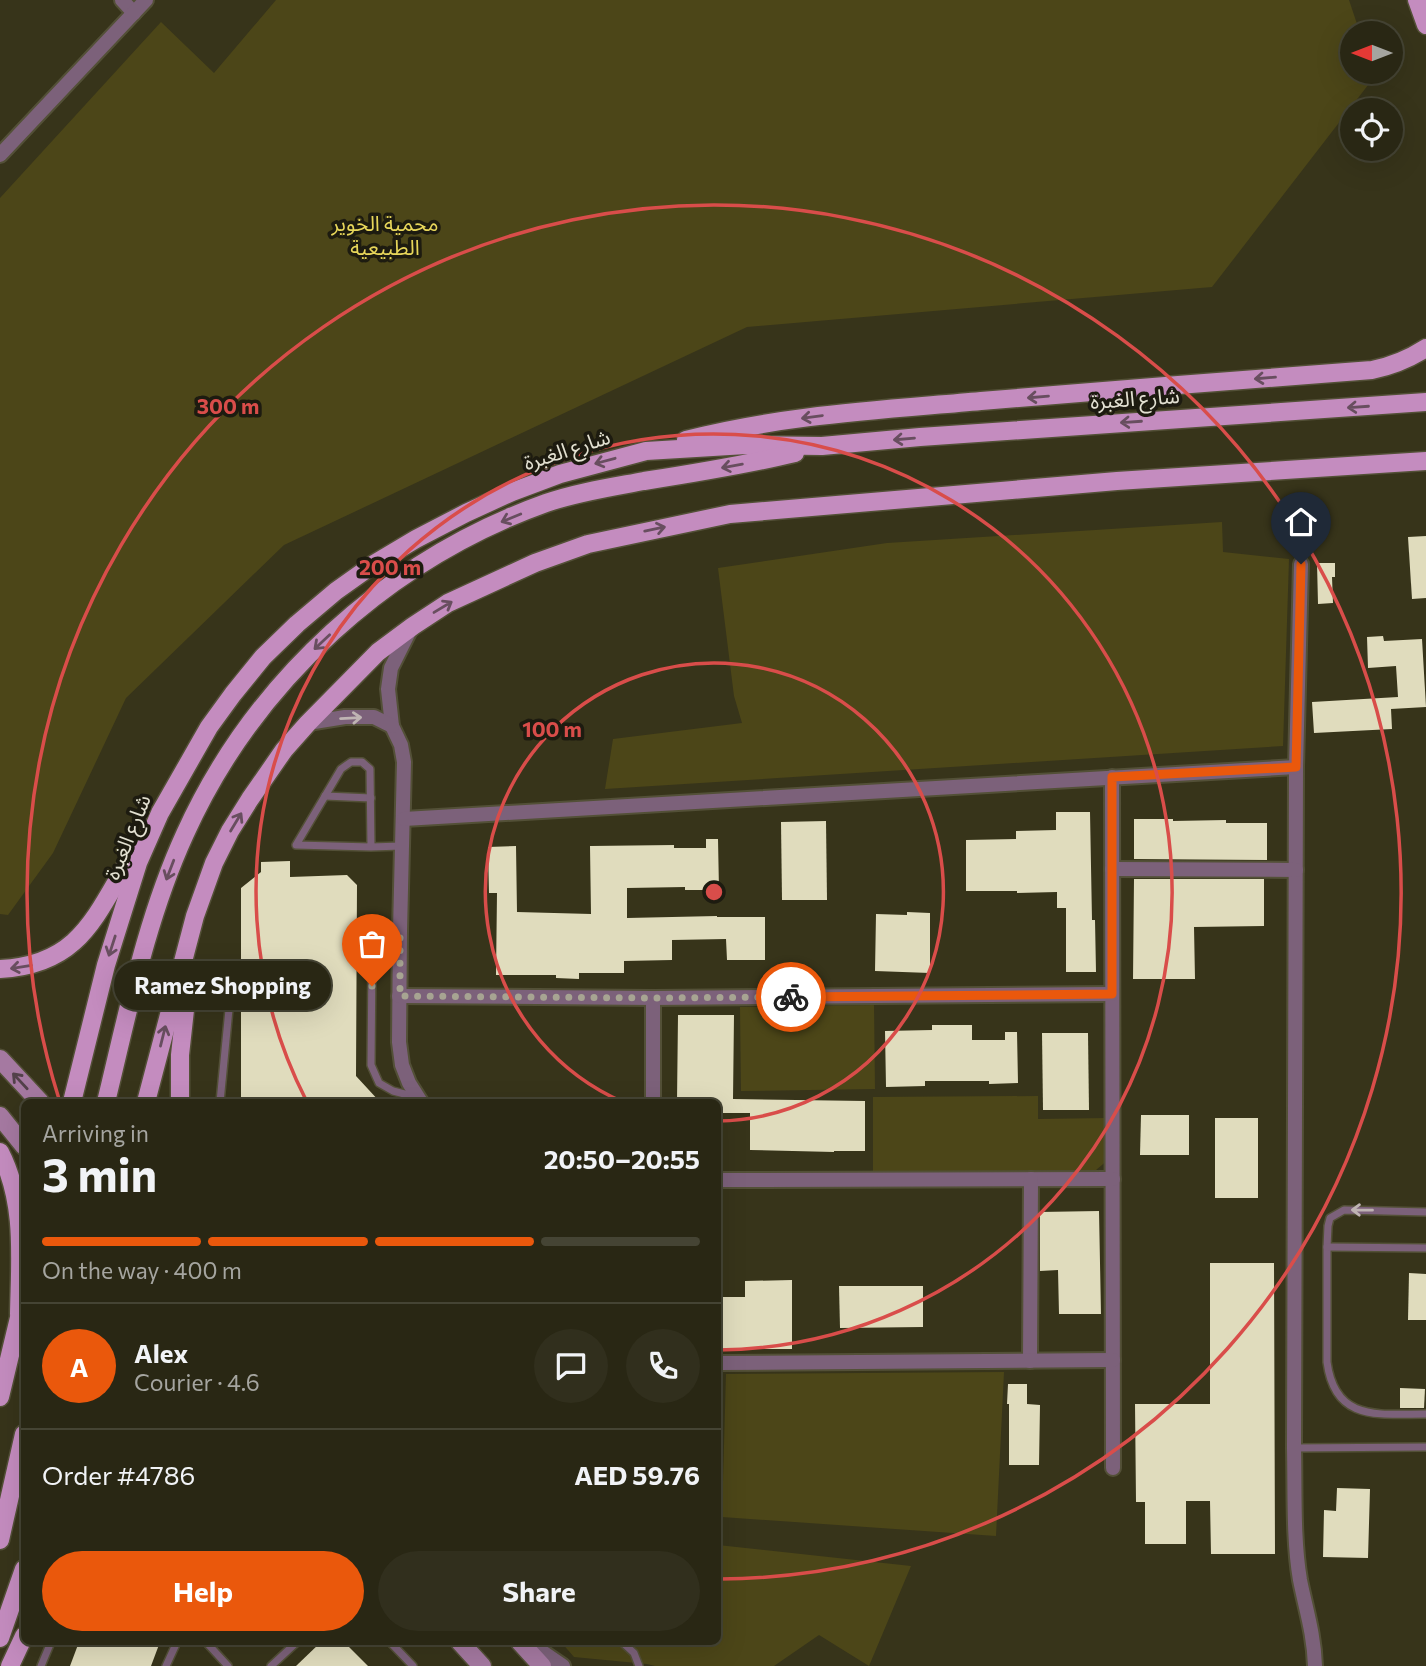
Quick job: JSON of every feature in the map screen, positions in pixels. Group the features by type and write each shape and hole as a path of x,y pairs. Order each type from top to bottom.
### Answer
{"main road":[{"path":"1417,0 1426,25"},
{"path":"646,450 712,434 814,417 1372,370 1392,366 1426,348"},
{"name":"شارع الغبرة","path":"73,1099 106,965 138,863 160,813 209,727 263,657 298,625 336,591 416,539 512,492 560,474 646,450 746,445 822,446 1426,402"},
{"path":"107,1099 142,956 184,834 211,779 245,729 284,681 319,644 405,575 450,547 497,523 548,503 603,488 765,460 822,446"},
{"path":"147,1099 195,916 214,863 230,831 284,750 308,723 378,652 448,603 535,563 577,548 730,514 1117,481 1426,461"},
{"path":"0,969 33,965 62,952 82,936 96,919 160,813"},
{"path":"180,1099 180,1055 195,916"},
{"path":"0,1059 37,1099"},
{"path":"0,1116 21,1142"},
{"path":"0,1152 18,1205 19,1314"},
{"path":"0,1397 21,1306"},
{"path":"0,1540 21,1447"},
{"path":"0,1638 21,1578"},
{"path":"10,1666 21,1642"},
{"path":"463,1645 482,1666"},
{"path":"523,1645 542,1666"}],"street":[{"path":"122,0 134,13"},
{"path":"0,155 146,0"},
{"path":"1301,564 1296,767 1294,1448 1297,1556 1314,1641 1315,1666"},
{"path":"413,626 391,667 387,689 392,726 401,745 404,762 400,1042 402,1065 419,1099"},
{"path":"308,723 345,717 374,717 392,726"},
{"path":"404,820 1296,767"},
{"path":"1112,777 1113,1468"},
{"path":"1112,869 1296,870"},
{"path":"400,996 653,998 1112,994"},
{"path":"653,998 653,1099"},
{"path":"1030,1361 1031,1179"},
{"path":"721,1180 1113,1179"},
{"path":"721,1363 1113,1360"},
{"path":"532,1645 563,1666"}],"lane":[{"path":"371,847 370,769 362,762 352,762 341,769 296,845 371,847 401,846"},
{"path":"325,796 370,799"},
{"path":"400,931 382,940 372,959 371,1065 379,1083 416,1099"},
{"path":"220,1099 230,999"},
{"path":"1426,1212 1344,1210 1330,1218 1327,1247 1327,1362 1329,1378 1336,1392 1347,1404 1361,1411 1376,1414 1426,1414"},
{"path":"1327,1247 1426,1248"},
{"path":"1294,1448 1426,1447"},
{"path":"41,1666 50,1645"},
{"path":"166,1666 176,1645"},
{"path":"209,1645 228,1666"},
{"path":"271,1666 294,1645"},
{"path":"393,1645 413,1666"},
{"path":"463,1645 475,1666"},
{"path":"625,1645 634,1653 639,1666"}],"green space":[{"name":"محمية الخوير الطبيعية","path":"276,0 1349,0 1356,21 1340,21 1340,84 1369,84 1358,98 1340,98 1340,121 1212,287 747,327 284,545 126,698 53,853 8,915 0,914 0,198 161,22 214,73"},
{"path":"1222,522 1223,552 1289,559 1283,746 605,789 613,739 742,723 734,696 718,568 887,543"},
{"path":"874,1005 875,1089 741,1091 740,1007"},
{"path":"1038,1096 1038,1119 1108,1118 1109,1159 1096,1170 873,1172 873,1097"},
{"path":"1004,1372 996,1536 722,1517 726,1374"},
{"path":"721,1545 911,1566 869,1666 819,1635 774,1666 655,1666 574,1657 564,1645 721,1645"}],"building":[{"path":"1426,536 1426,598 1412,599 1408,537"},
{"path":"1317,563 1335,563 1335,577 1332,577 1333,603 1318,604"},
{"path":"1383,636 1384,641 1422,639 1426,707 1391,709 1392,729 1314,733 1312,702 1398,697 1396,666 1368,668 1367,637"},
{"path":"1056,812 1090,812 1096,972 1066,972 1066,908 1057,908 1057,892 966,891 966,840 1016,839 1016,831 1056,830"},
{"path":"1134,819 1267,823 1267,860 1134,859"},
{"path":"826,821 827,900 782,900 781,822"},
{"path":"706,839 718,839 719,890 685,890 685,887 627,888 627,918 765,917 765,960 727,960 726,939 672,940 672,960 624,961 624,973 579,973 579,979 556,978 556,975 496,975 497,893 489,893 488,847 516,846 517,912 591,914 590,846 674,845 674,848 706,848"},
{"path":"290,861 290,877 347,875 357,885 356,1076 377,1099 241,1099 241,888 261,872 261,862"},
{"path":"1134,879 1264,879 1264,926 1194,927 1195,979 1133,979"},
{"path":"907,912 930,913 930,973 875,971 876,914 907,915"},
{"path":"678,1015 734,1015 733,1099 865,1101 865,1151 750,1150 750,1113 721,1113 721,1099 677,1099"},
{"path":"932,1025 972,1025 972,1040 1005,1040 1005,1032 1017,1032 1018,1083 925,1081 925,1086 886,1087 885,1031 932,1030"},
{"path":"1042,1033 1088,1033 1089,1110 1043,1110"},
{"path":"1141,1115 1189,1115 1189,1155 1140,1155"},
{"path":"1215,1118 1258,1118 1258,1198 1215,1198"},
{"path":"1099,1211 1101,1314 1059,1314 1058,1270 1040,1271 1040,1212"},
{"path":"1210,1263 1274,1263 1275,1554 1211,1554 1210,1501 1186,1501 1186,1544 1145,1544 1145,1502 1136,1502 1135,1404 1210,1404"},
{"path":"1409,1273 1426,1274 1426,1320 1408,1320"},
{"path":"792,1280 792,1349 721,1351 721,1297 745,1297 745,1281"},
{"path":"839,1286 923,1286 923,1327 840,1328"},
{"path":"1008,1384 1027,1384 1027,1404 1040,1405 1039,1465 1009,1465"},
{"path":"1400,1388 1425,1389 1424,1408 1400,1408"},
{"path":"1337,1488 1370,1489 1368,1558 1323,1557 1324,1510 1336,1511"},
{"path":"78,1645 159,1645 151,1666 70,1666"},
{"path":"318,1645 347,1645 368,1666 296,1666"}],"way so far":[{"path":"372,986 372,959 382,940 400,931 400,996 791,997"}],"place":[{"name":"Ramez Shopping","path":"372,986"}],"route":[{"path":"791,997 1112,994 1112,777 1296,767 1301,564"}]}
